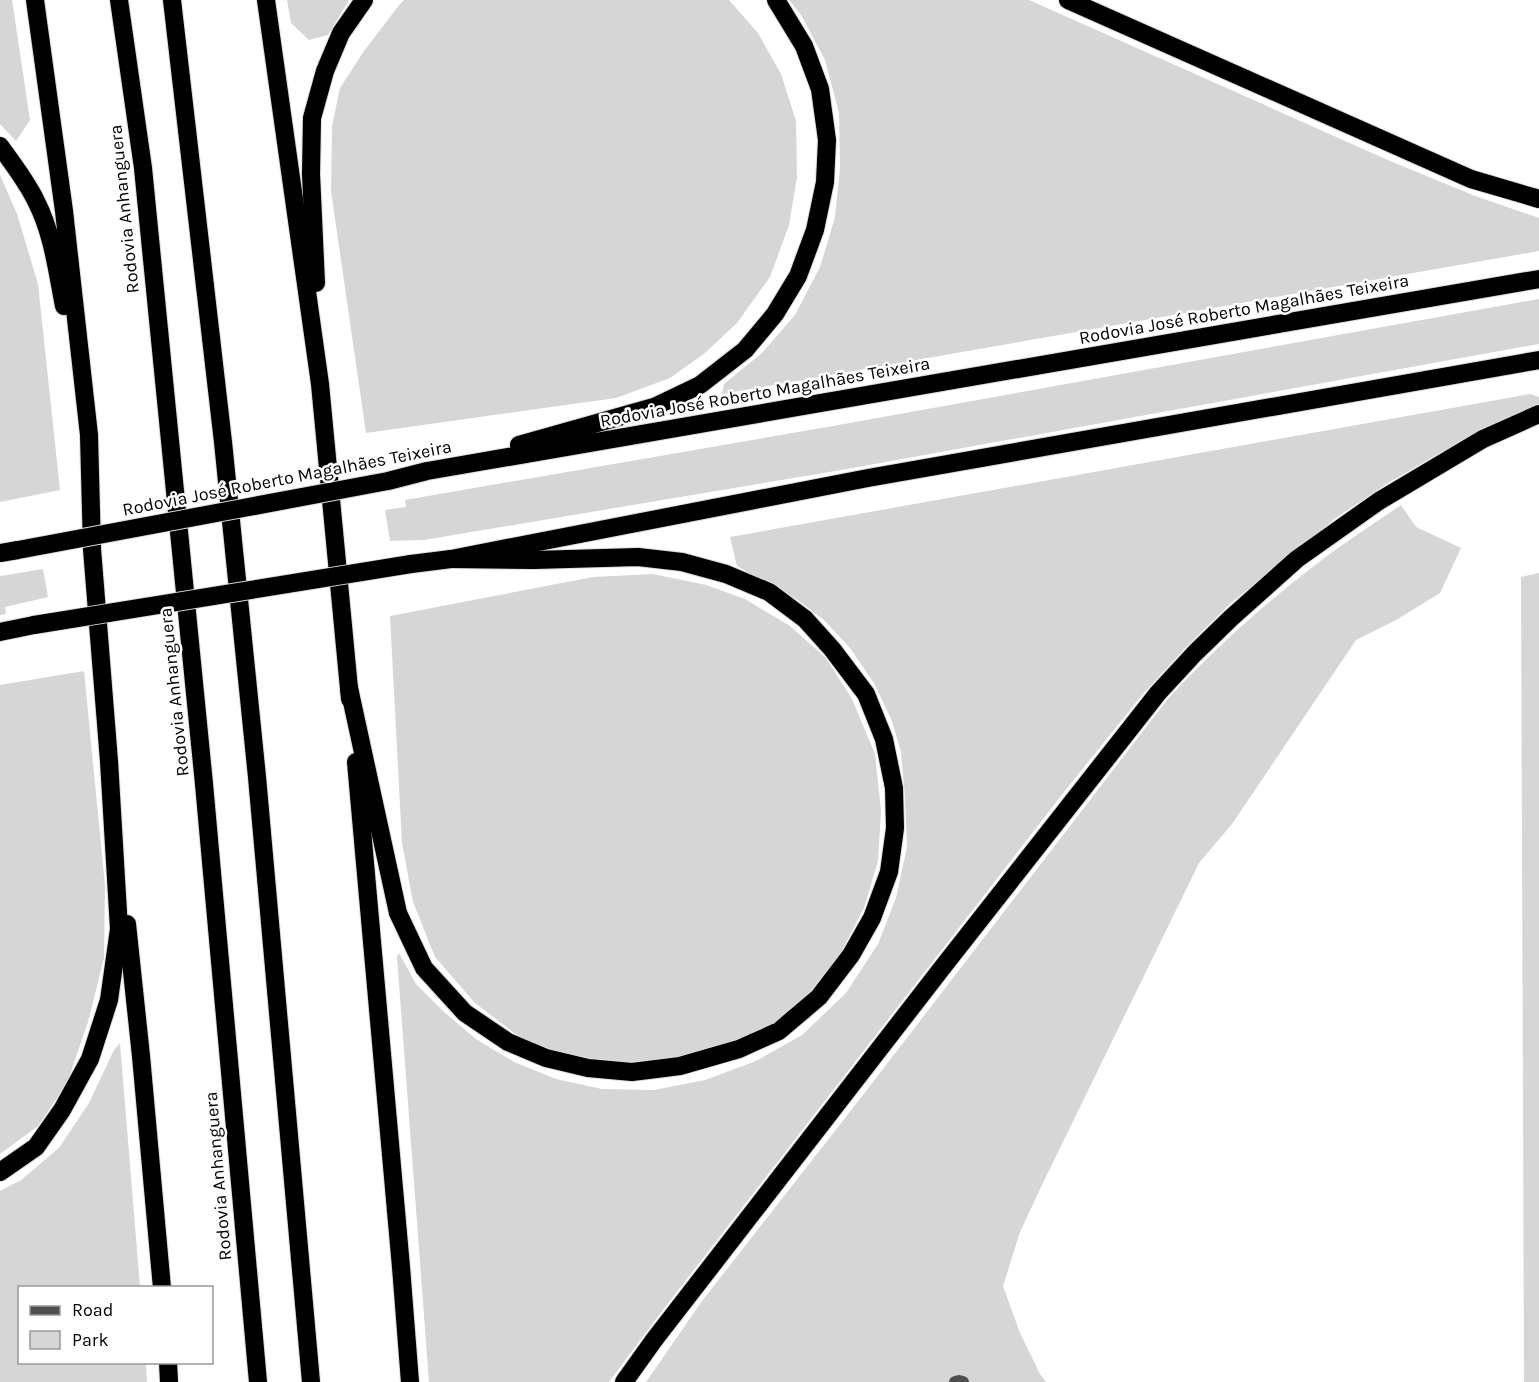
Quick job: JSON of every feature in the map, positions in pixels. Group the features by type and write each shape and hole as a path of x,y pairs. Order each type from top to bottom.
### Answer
{"highway":[{"path":"0,1172 36,1147 62,1110 90,1059 109,1000 119,929 109,761 92,549 89,435 64,211 35,0"},
{"name":"Rodovia Anhanguera","path":"119,0 145,191 204,784 258,1382"},
{"path":"172,0 223,442 257,777 311,1382"},
{"path":"266,0 320,384 350,688 410,1382"},
{"path":"320,384 311,174 312,118 325,71 341,33 364,0"},
{"path":"427,471 654,407 700,385 745,350 775,314 798,276 815,230 825,182 827,140 820,89 804,46 776,0"},
{"path":"1068,0 1471,179 1539,199"},
{"path":"0,146 20,173 37,202 51,241 89,435"},
{"name":"Rodovia José Roberto Magalhães Teixeira","path":"9,552 388,481 427,471 1539,279"},
{"path":"0,632 451,559 868,478 1539,360"},
{"path":"624,1382 942,968 1158,693 1195,653 1297,559 1379,501 1483,439 1539,414"},
{"path":"350,688 398,913 424,968 465,1013 508,1042 546,1058 588,1068 632,1072 680,1066 740,1049 779,1030 819,997 851,955 872,918 889,872 895,828 894,788 884,739 866,694 832,649 805,619 769,592 726,574 682,562 638,557 534,560 451,559"},
{"path":"109,761 141,1056 162,1286"},
{"path":"168,1364 169,1382"}],"street":[{"path":"956,1382 963,1382"}],"green space":[{"path":"0,0 12,0 30,120 16,141 0,124"},
{"path":"287,0 349,0 328,35 309,40 291,23"},
{"path":"404,0 729,0 758,33 781,74 796,121 797,177 789,225 770,277 737,323 705,353 670,378 616,398 366,433 331,191 332,126 340,88 364,51"},
{"path":"789,0 1029,0 1390,161 1475,196 1539,218 1539,251 722,394 724,384 762,353 795,315 820,267 835,217 840,168 839,113 825,60 801,15"},
{"path":"0,175 17,214 38,284 60,490 0,502"},
{"path":"1539,299 1539,344 847,469 424,540 390,541 385,510 406,507 405,500"},
{"path":"1530,394 1539,397 1539,404 1443,451 1388,483 1337,517 1231,603 1187,646 1142,695 1064,792 609,1382 429,1382 397,957 399,953 416,984 444,1012 476,1039 514,1062 556,1079 602,1089 654,1090 705,1080 756,1061 802,1035 846,993 878,944 896,898 907,847 901,752 892,721 874,683 850,648 825,621 795,598 737,566 730,537"},
{"path":"1401,505 1416,527 1461,548 1440,593 1396,620 1356,640 1232,824 1199,863 1020,1232 1003,1286 1020,1333 1046,1382 646,1382 702,1301 1167,700 1219,647 1275,597 1335,550"},
{"path":"43,569 48,597 5,607 6,614 0,615 0,575"},
{"path":"1539,573 1539,1382 1524,1382 1521,577"},
{"path":"653,574 706,585 745,599 790,626 826,658 852,699 875,754 881,811 878,861 864,908 841,952 806,997 761,1033 709,1051 659,1062 610,1062 560,1054 518,1036 475,1003 435,957 413,902 402,843 390,616 593,577"},
{"path":"84,671 105,886 104,958 88,1022 67,1083 38,1126 0,1154 0,685"},
{"path":"120,1043 140,1286 18,1286 18,1364 146,1364 147,1382 0,1382 0,1191 21,1180 59,1148 89,1103 114,1050"}]}
